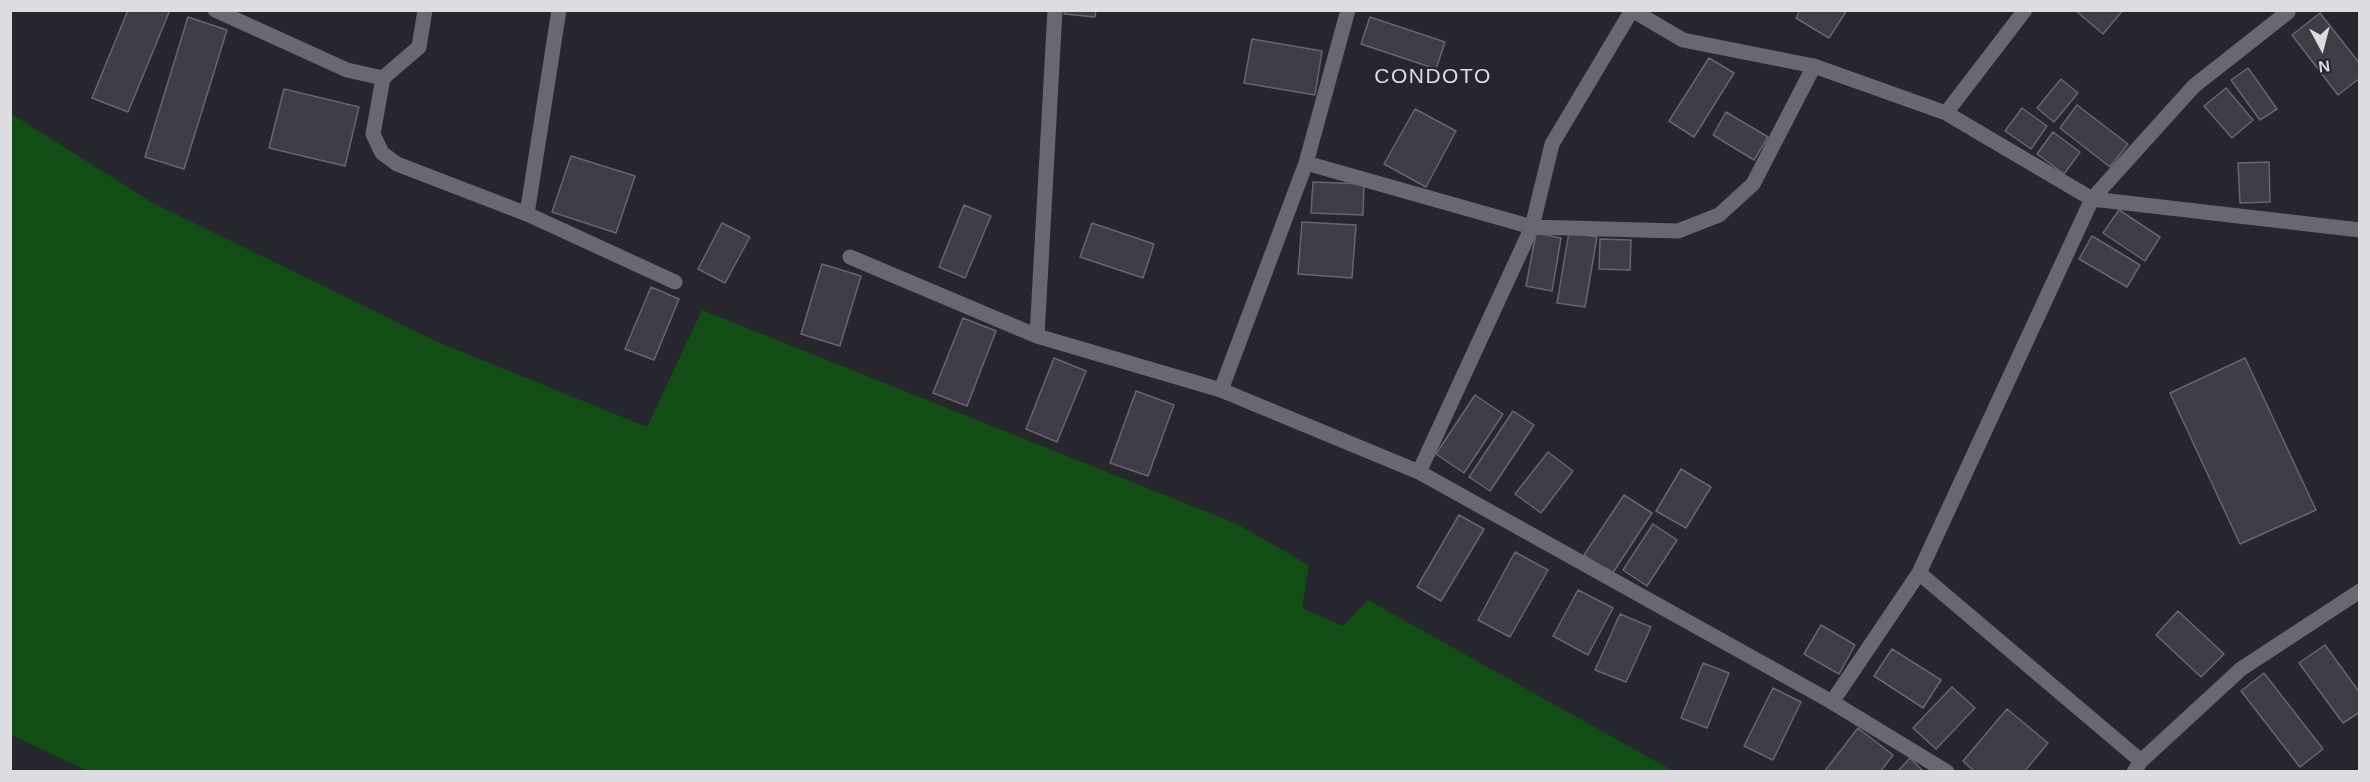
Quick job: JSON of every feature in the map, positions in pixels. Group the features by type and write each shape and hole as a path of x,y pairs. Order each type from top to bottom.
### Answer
{"street":[{"path":"215,10 347,70 383,78"},
{"path":"425,10 419,47 383,78 373,134 382,153 397,164 527,214 675,282"},
{"path":"527,214 559,10"},
{"path":"1037,336 1055,10"},
{"path":"1221,390 1306,163 1348,10"},
{"path":"1419,472 1532,227 1552,144 1632,10 1683,40 1814,66 1946,113 2092,199 2360,230"},
{"path":"1946,113 2025,10"},
{"path":"1832,702 1920,573 2092,199 2194,86 2288,12"},
{"path":"1306,163 1532,227 1677,231 1719,215 1754,184 1814,66"},
{"path":"850,257 1037,336 1221,390 1419,472 1832,702 1947,771"},
{"path":"1920,573 2137,766 2241,669 2360,591"}],"green space":[{"path":"10,113 153,203 440,343 647,427 702,310 1235,523 1309,565 1302,608 1343,626 1368,600 1673,771 88,771 11,735"}],"building":[{"path":"128,10 170,10 128,112 92,98"},
{"path":"1065,10 1096,10 1095,17 1064,14"},
{"path":"1800,10 1847,10 1829,38 1796,18"},
{"path":"2075,10 2123,10 2103,34"},
{"path":"2320,13 2360,64 2360,78 2338,95 2292,35"},
{"path":"188,17 227,30 184,169 145,157"},
{"path":"1370,17 1445,42 1436,69 1361,44"},
{"path":"1252,39 1322,51 1315,95 1244,83"},
{"path":"1709,58 1734,73 1694,137 1669,121"},
{"path":"2248,68 2277,109 2260,120 2231,80"},
{"path":"2061,79 2078,93 2054,122 2037,108"},
{"path":"2226,88 2253,120 2232,138 2204,106"},
{"path":"284,89 359,107 345,166 269,148"},
{"path":"2077,105 2128,144 2110,167 2060,128"},
{"path":"2022,108 2047,126 2031,149 2005,131"},
{"path":"1415,109 1456,131 1426,187 1384,164"},
{"path":"1726,112 1768,137 1754,160 1713,135"},
{"path":"2053,132 2080,152 2064,174 2037,154"},
{"path":"571,156 635,176 616,233 552,212"},
{"path":"2269,162 2270,202 2240,203 2238,163"},
{"path":"1313,182 1364,184 1363,215 1311,213"},
{"path":"964,205 991,216 965,278 939,267"},
{"path":"2119,210 2160,237 2145,261 2103,233"},
{"path":"1302,222 1356,225 1352,278 1298,274"},
{"path":"722,223 750,237 725,283 698,269"},
{"path":"1092,223 1154,244 1143,278 1080,257"},
{"path":"1569,232 1597,237 1585,307 1557,303"},
{"path":"1536,233 1561,238 1552,291 1526,286"},
{"path":"2092,236 2140,265 2127,287 2079,259"},
{"path":"1600,239 1631,240 1630,270 1599,269"},
{"path":"822,264 861,276 840,346 801,334"},
{"path":"651,287 679,299 654,360 625,349"},
{"path":"963,318 996,331 967,406 933,393"},
{"path":"1054,358 1086,371 1057,442 1026,429"},
{"path":"2245,358 2316,510 2240,544 2170,393"},
{"path":"1136,391 1174,405 1148,476 1110,463"},
{"path":"1475,395 1503,414 1464,473 1436,454"},
{"path":"1513,411 1534,425 1490,491 1469,477"},
{"path":"1548,452 1573,471 1541,513 1515,494"},
{"path":"1681,469 1711,487 1686,528 1656,511"},
{"path":"1624,495 1652,513 1612,574 1584,555"},
{"path":"1459,515 1484,529 1441,601 1417,587"},
{"path":"1653,524 1677,540 1647,586 1623,570"},
{"path":"1515,552 1548,570 1510,637 1478,620"},
{"path":"1578,590 1613,608 1588,655 1553,636"},
{"path":"2178,611 2224,654 2201,677 2156,635"},
{"path":"1620,614 1651,627 1626,682 1595,670"},
{"path":"1821,625 1855,645 1839,674 1804,654"},
{"path":"2325,645 2360,693 2360,712 2343,723 2299,663"},
{"path":"1892,649 1941,680 1923,708 1874,676"},
{"path":"1703,663 1729,673 1707,728 1681,718"},
{"path":"2264,673 2323,749 2300,767 2241,691"},
{"path":"1952,687 1975,708 1936,749 1913,728"},
{"path":"1773,688 1801,702 1773,760 1744,746"},
{"path":"2007,709 2048,743 2024,772 1975,772 1963,761"},
{"path":"1858,728 1893,755 1880,772 1824,772"},
{"path":"1910,758 1924,772 1897,772"}],"district":[{"name":"CONDOTO","path":"1433,77"}]}
